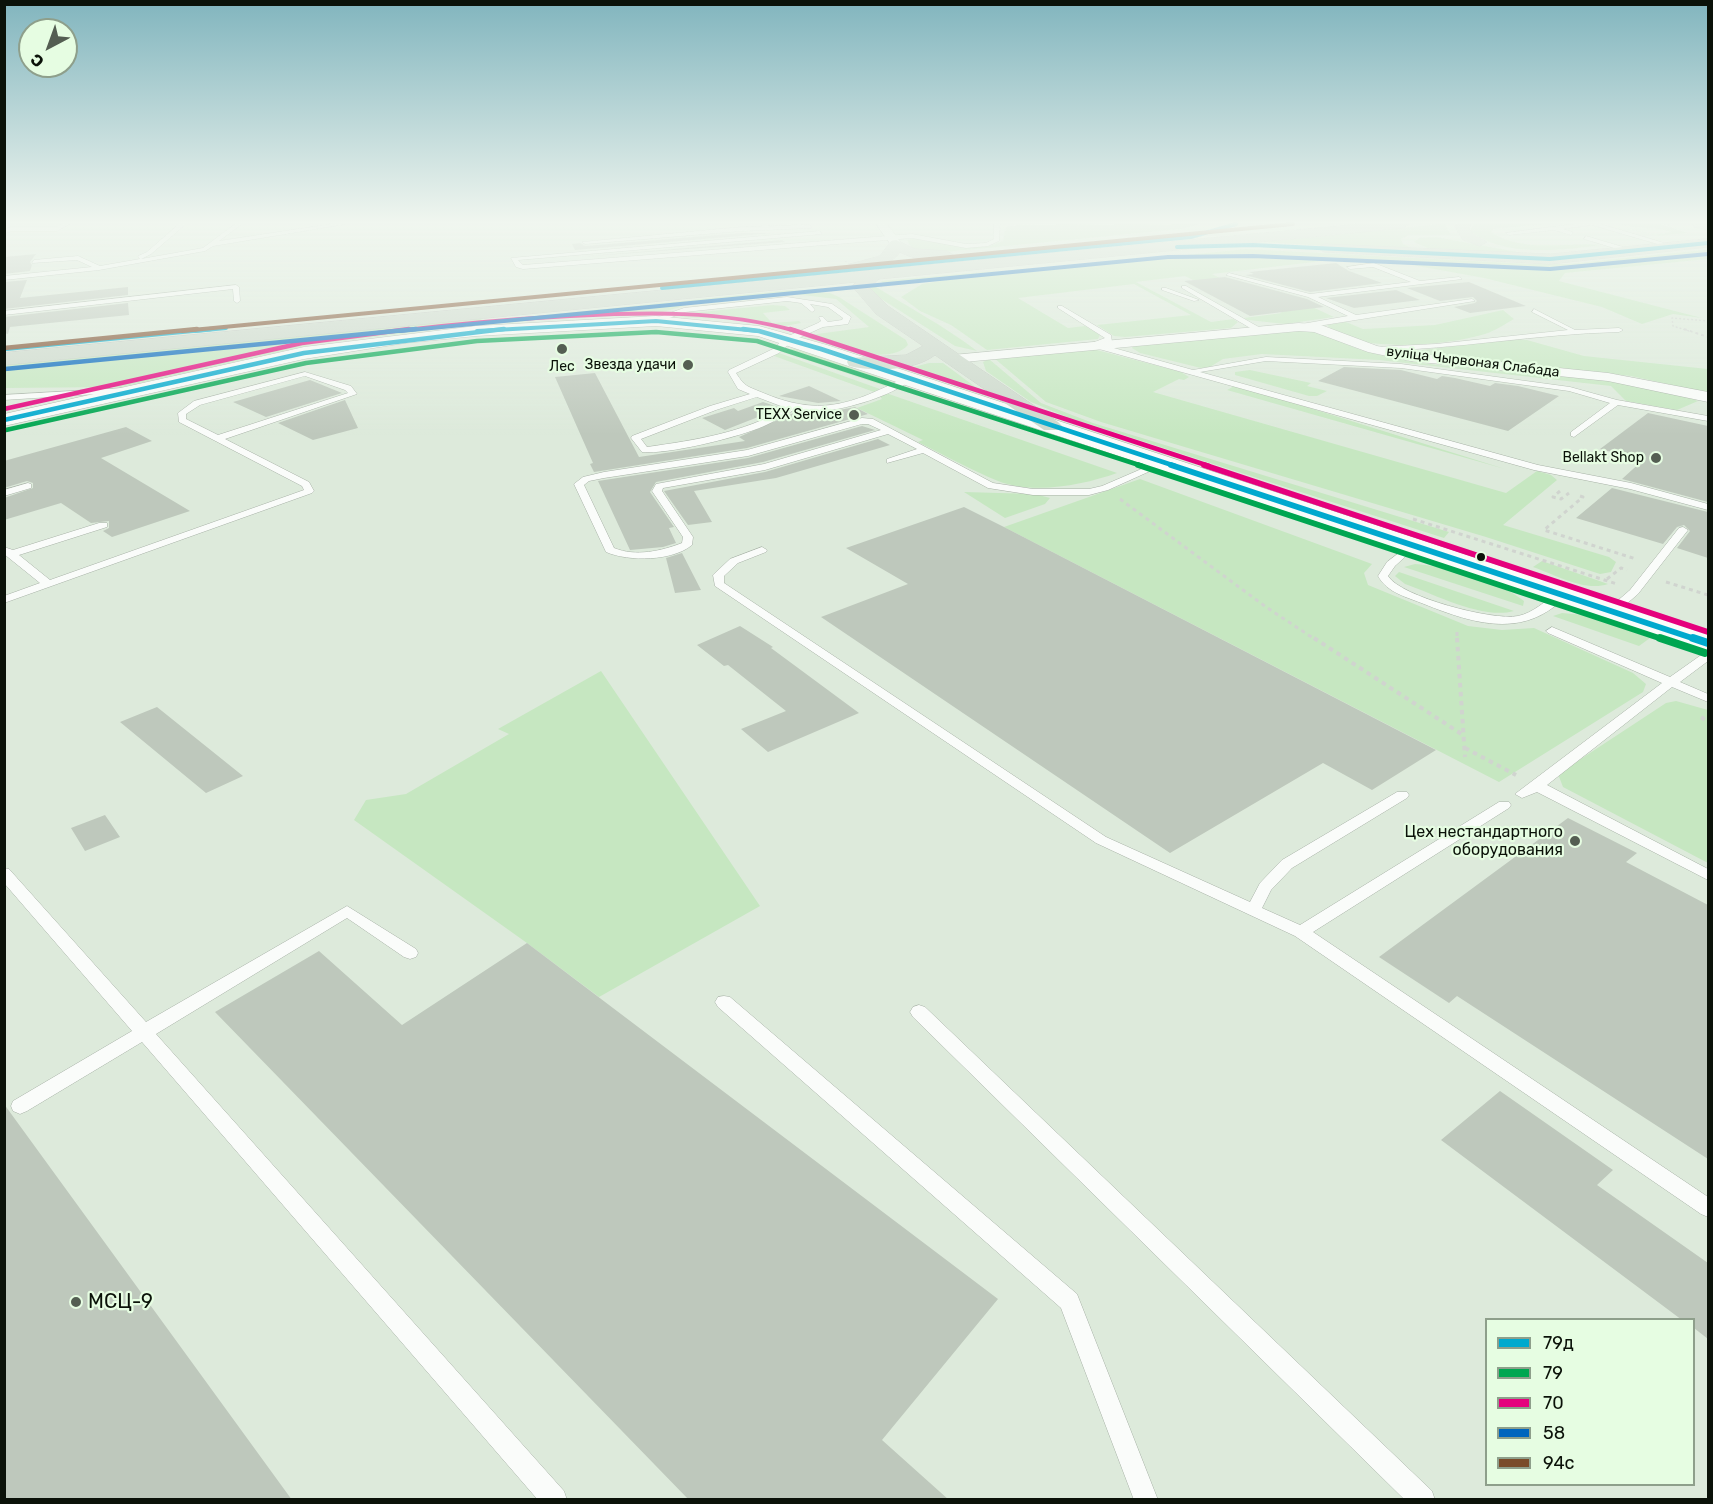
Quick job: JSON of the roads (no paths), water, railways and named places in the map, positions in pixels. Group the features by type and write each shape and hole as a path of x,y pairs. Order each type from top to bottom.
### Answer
{"highway":[{"path":"4,349 553,294"},
{"path":"4,359 677,294"},
{"path":"841,294 882,310"},
{"path":"868,294 882,310 1051,426"},
{"path":"856,362 914,360 927,354 934,346"}],"main road":[{"path":"4,420 277,358 366,343 545,326 656,321 735,327 789,339 907,380 1708,643"}],"street":[{"name":"вуліца Чырвоная Слабада","path":"953,359 1299,327 1316,328 1373,349 1429,360 1620,378 1708,397"}],"lane":[{"path":"4,313 172,294"},
{"path":"237,294 237,301"},
{"path":"1183,294 1191,299 1210,304"},
{"path":"1187,294 1260,330"},
{"path":"1191,294 1216,303 1220,309"},
{"path":"1300,294 1354,316"},
{"path":"1310,297 1334,294"},
{"path":"656,321 684,310 787,299 830,305 847,317 845,322 821,321 789,339 776,351 732,372 741,387 793,407 831,409 888,390 907,380"},
{"path":"803,301 812,310"},
{"path":"1299,327 1354,316 1472,301"},
{"path":"1060,307 1108,337 1109,340 1095,345"},
{"path":"1534,311 1574,330"},
{"path":"1373,349 1425,347 1574,330 1619,330"},
{"path":"1095,345 1537,468 1630,486 1708,507"},
{"path":"1192,371 1266,359 1390,365 1570,389 1616,402 1708,418"},
{"path":"4,600 309,491 306,484 216,439 182,420 182,413 212,398 305,374 348,388 353,394 216,439"},
{"path":"4,398 51,393 135,390"},
{"path":"759,394 713,408 635,438 645,450 715,439 773,421 793,407"},
{"path":"1574,434 1616,402"},
{"path":"889,431 765,467 659,486 657,491 688,537 687,544 676,549 634,556 619,556 610,550 579,484 586,479 604,475 748,453 850,422 870,421 889,431 991,486 1033,492 1089,492 1105,488 1163,463"},
{"path":"890,461 924,450"},
{"path":"4,493 28,486"},
{"path":"8,551 104,525"},
{"path":"1612,611 1634,592 1683,530"},
{"path":"1412,546 1387,570 1383,576 1387,583 1398,590 1481,619 1511,621 1537,613 1561,595"},
{"path":"762,550 726,567 718,574 719,584 1101,840 1302,932 1708,1208"},
{"path":"8,551 48,584"},
{"path":"1552,631 1708,698"},
{"path":"1522,794 1537,786 1708,656"},
{"path":"1537,786 1708,875"},
{"path":"1254,909 1265,887 1287,864 1402,795"},
{"path":"1302,932 1504,806"},
{"path":"4,873 555,1500"},
{"path":"20,1106 347,911 410,953"},
{"path":"724,1002 1069,1301 1146,1500"},
{"path":"919,1012 1423,1500"}],"place":[{"name":"Лес","path":"562,349"},
{"name":"Звезда удачи","path":"688,365"},
{"name":"TEXX Service","path":"854,415"},
{"name":"Bellakt Shop","path":"1656,458"},
{"name":"Цех нестандартного оборудования","path":"1575,841"},
{"name":"МСЦ-9","path":"76,1302"}]}
